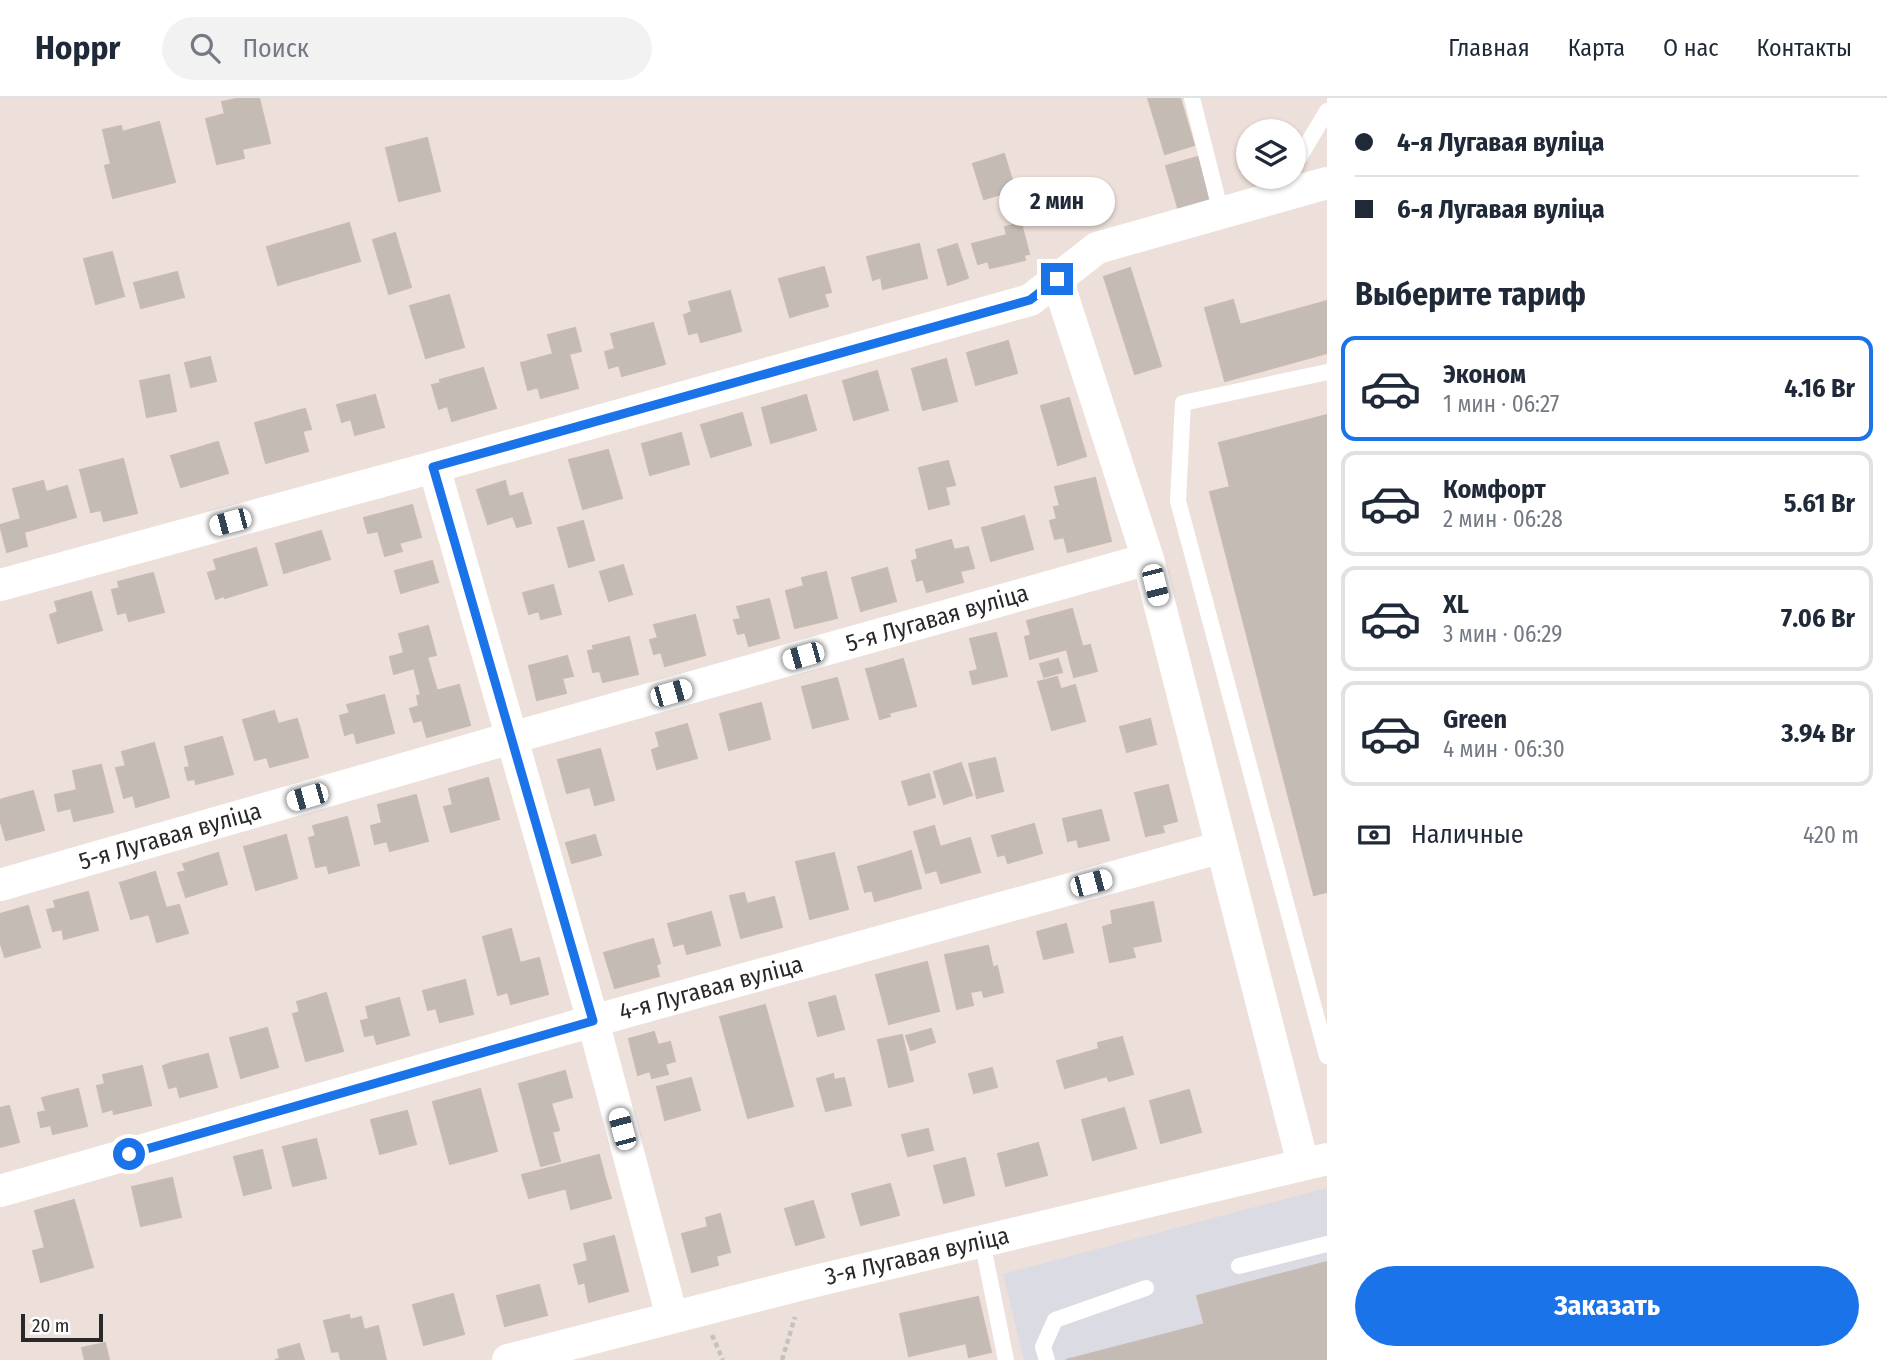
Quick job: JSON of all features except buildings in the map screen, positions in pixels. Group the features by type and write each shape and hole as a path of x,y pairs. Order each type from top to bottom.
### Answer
{"street":[{"path":"1306,181 1327,183"},
{"path":"0,585 1030,300 1097,248 1221,213 1272,189"},
{"path":"1057,279 1148,559 1222,847 1315,1161"},
{"path":"433,467 593,1021 673,1317"},
{"name":"5-я Лугавая вуліца","path":"0,885 1148,559"},
{"name":"4-я Лугавая вуліца","path":"0,1191 593,1021 1222,847"},
{"name":"3-я Лугавая вуліца","path":"508,1360 807,1283 1315,1161"}],"lane":[{"path":"1192,98 1221,213"},
{"path":"1306,151 1327,111"},
{"path":"1327,372 1183,403 1178,501 1327,1056"},
{"path":"982,1241 1006,1360"},
{"path":"1239,1266 1327,1244"},
{"path":"1047,1360 1043,1348 1055,1320 1146,1287"}],"path":[{"path":"782,1360 807,1283"}],"shaded area":[{"path":"1327,1188 1327,1360 1024,1360 1003,1274"}],"route":[{"path":"129,1154 593,1021 433,467 1030,300 1057,279"}]}
